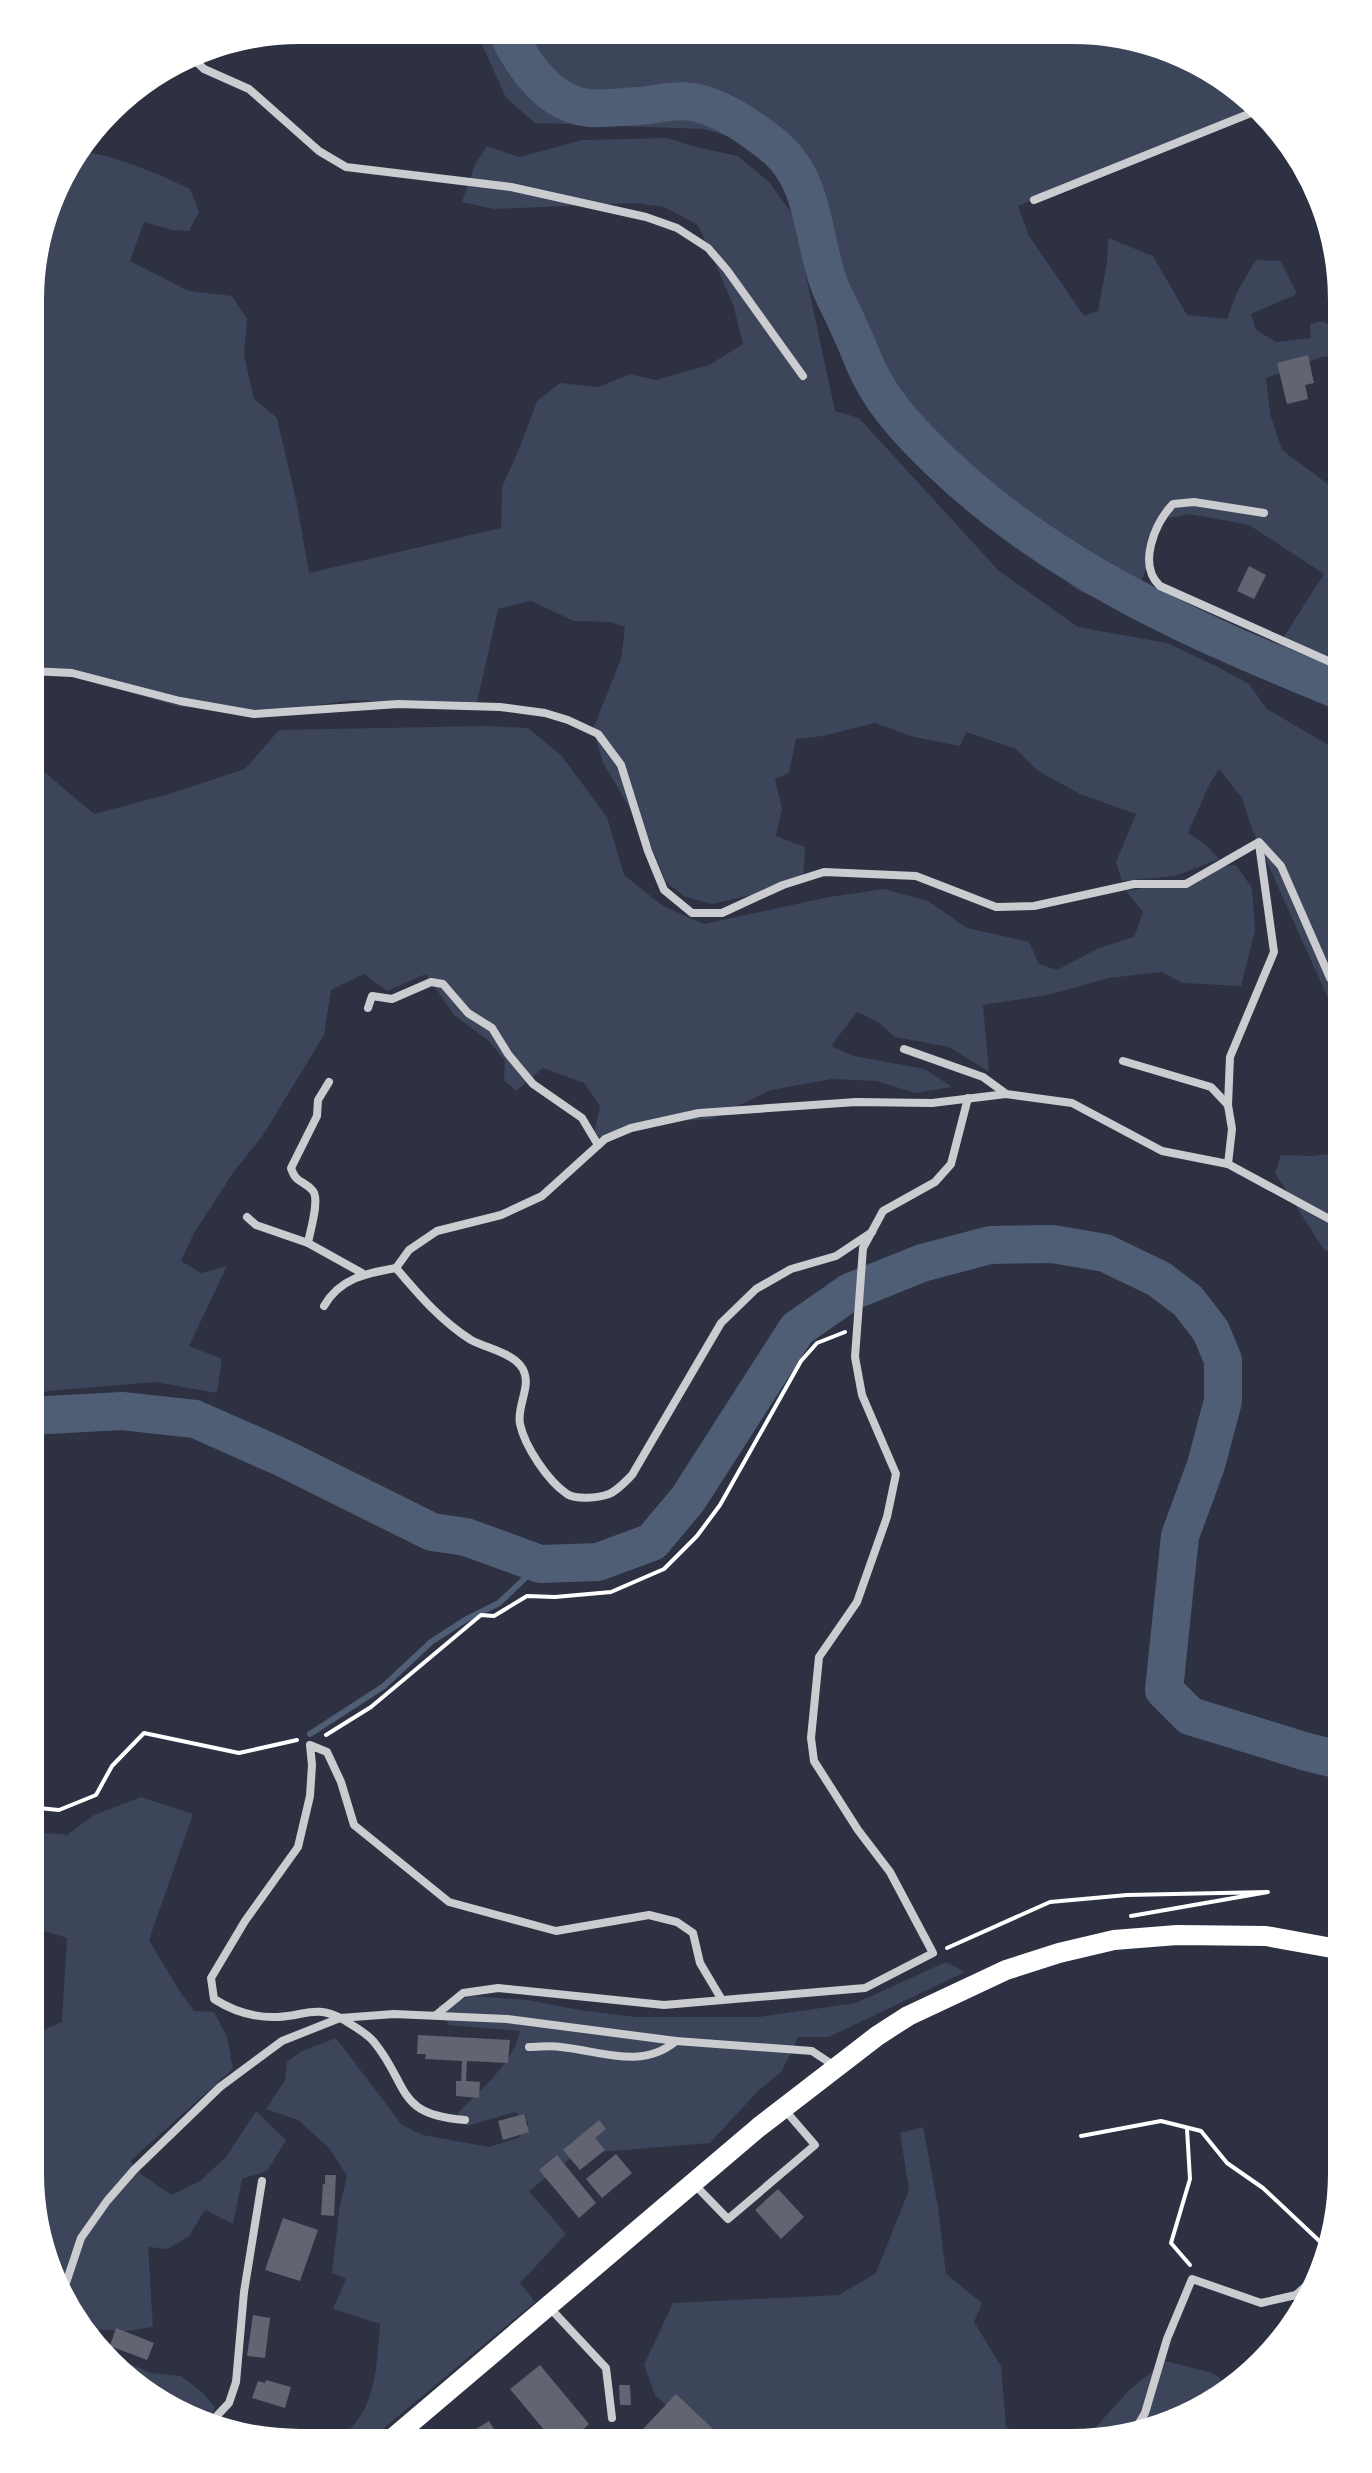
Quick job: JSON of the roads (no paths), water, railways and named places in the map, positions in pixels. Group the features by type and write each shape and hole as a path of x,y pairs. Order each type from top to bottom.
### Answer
{"highway":[{"path":"401,2431 784,2108 908,2016 1006,1970 1114,1940 1224,1934 1266,1936 1329,1947"}],"street":[{"path":"198,63 249,89 319,151 346,167 511,187 646,217 677,228 698,239 717,259 803,376"},
{"path":"1034,200 1250,114"},
{"path":"1264,513 1194,502 1173,504 1161,517 1149,555 1152,578 1160,586 1330,662"},
{"path":"42,672 72,673 180,701 254,714 398,704 500,707 545,713 568,720 598,734 621,765 648,851 664,890 692,913 722,913 783,885 824,872 916,876 996,907 1034,906 1134,884 1186,884 1259,842"},
{"path":"1259,842 1281,866 1330,977"},
{"path":"1228,1164 1232,1129 1228,1105 1230,1057 1274,952 1259,842"},
{"path":"368,1008 372,996 392,999 431,982 443,984 468,1013 492,1028 508,1054 533,1084 582,1118 598,1145"},
{"path":"904,1049 983,1077 1006,1094"},
{"path":"1123,1061 1211,1087 1228,1105"},
{"path":"308,1243 316,1200 313,1191 295,1178 291,1168 317,1116 318,1100 329,1082"},
{"path":"324,1306 330,1295 362,1273 396,1268 409,1250 437,1231 501,1215 542,1196 605,1139 631,1128 699,1113 856,1102 932,1103 1006,1094 1072,1103 1162,1151 1228,1164 1330,1219"},
{"path":"436,2015 463,1993 498,1988 664,2005 865,1988 933,1953 890,1872 858,1830 814,1761 811,1738 819,1657 857,1602 887,1517 896,1474 862,1395 855,1357 863,1248 883,1211 935,1182 951,1164 968,1098"},
{"path":"247,1217 256,1225 308,1243 362,1273"},
{"path":"396,1268 438,1316 472,1340 516,1361 523,1369 527,1380 519,1415 520,1426 533,1459 568,1495 584,1498 611,1494 632,1475 721,1323 756,1289 791,1269 836,1256 872,1232"},
{"path":"465,2120 441,2118 421,2111 408,2098 373,2039 340,2018 316,2010 278,2018 233,2011 214,1999 211,1978 245,1921 298,1847 310,1796 310,1745 327,1752 341,1782 354,1825 449,1902 556,1931 649,1915 677,1922 693,1933 700,1963 722,2000"},
{"path":"1322,1945 1329,1952"},
{"path":"67,2281 81,2238 107,2201 134,2170 220,2087 282,2041 340,2018 394,2014 507,2019 676,2041 812,2051 837,2067"},
{"path":"529,2047 559,2046 624,2058 663,2052 676,2041"},
{"path":"694,2184 728,2219 815,2145 784,2108"},
{"path":"216,2416 229,2403 236,2382 244,2292 262,2181"},
{"path":"1140,2421 1167,2339 1192,2279 1261,2303 1296,2295 1301,2291"},
{"path":"549,2306 606,2368 612,2418"}],"waterway":[{"path":"513,43 538,80 549,91 575,105 602,108 692,102 726,114 776,148 789,162 805,193 828,281 870,375 893,411 942,463 986,502 1081,568 1184,623 1330,686"},
{"path":"42,1415 122,1411 195,1419 283,1458 432,1532 466,1537 540,1564 598,1562 652,1542 688,1499 797,1329 850,1292 922,1263 990,1245 1053,1244 1105,1253 1159,1279 1188,1301 1211,1331 1223,1360 1223,1401 1206,1465 1180,1536 1164,1690 1190,1716 1329,1757"},
{"path":"310,1734 384,1686 431,1642 499,1603 540,1564"}]}
